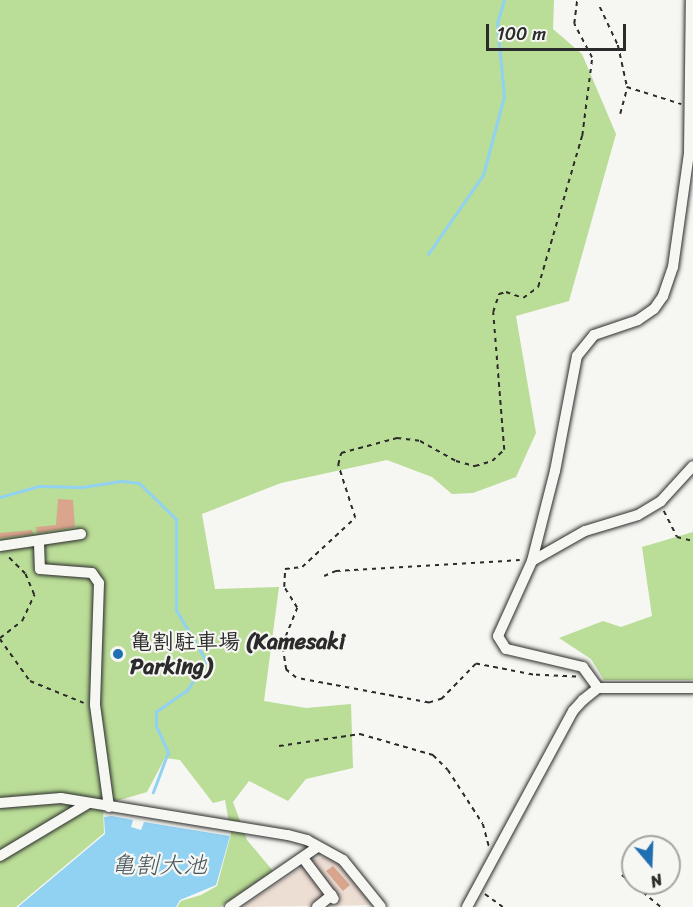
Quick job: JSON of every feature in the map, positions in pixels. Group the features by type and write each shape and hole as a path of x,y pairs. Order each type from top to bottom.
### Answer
{"street":[{"path":"595,683 583,667 538,659 506,649 500,642 500,626 531,561 555,471 577,356 594,335 638,320 654,309 663,296 683,208 690,107 691,0"},
{"path":"531,561 585,531 638,515 661,501 693,466"},
{"path":"0,547 39,543 81,534"},
{"path":"39,543 40,569 92,573 98,578 95,705 109,807"},
{"path":"595,683 693,688"},
{"path":"467,907 573,711 595,683"},
{"path":"0,803 61,798 307,840 316,848 343,860 381,907"},
{"path":"0,856 87,804"},
{"path":"230,907 316,848"},
{"path":"303,858 333,897 317,907"}],"path":[{"path":"577,0 574,24 592,58 582,136 538,287 523,298 499,294 493,312 504,450 492,461 475,466 456,461 420,441 397,438 341,453 339,465 356,518 302,567 285,569 282,580 297,608 283,638 283,662 296,678 429,702 442,699 476,664 533,675 595,683"},
{"path":"600,7 618,45 627,87 620,114"},
{"path":"627,87 690,107"},
{"path":"661,501 677,537 693,541"},
{"path":"0,547 25,574 34,595 22,621 0,639 30,681 95,705"},
{"path":"324,576 336,571 531,561"},
{"path":"0,646 4,644"},
{"path":"279,746 360,734 433,756 448,770 483,824 492,860"},
{"path":"477,888 503,907"},
{"path":"646,895 661,907"}],"shaded area":[{"path":"330,855 374,905 242,907 313,860"}],"green space":[{"path":"0,0 554,0 553,29 582,54 616,134 569,301 516,316 536,433 516,477 473,493 452,494 432,477 387,460 281,483 202,514 215,589 279,587 264,701 306,708 351,704 353,768 306,779 288,801 249,781 233,802 247,840 273,871 220,907 177,907 181,901 201,895 217,886 231,834 225,800 213,803 180,760 165,758 147,792 103,805 104,833 16,907 0,907"},
{"path":"693,532 693,680 604,680 591,659 559,638 603,621 621,627 652,616 642,547"}],"water":[{"name":"亀割大池","path":"112,816 133,820 131,827 141,830 144,822 230,836 216,885 180,900 176,907 18,907 105,834 104,817"}],"building":[{"path":"58,499 73,500 75,527 37,533 36,527 56,525"},
{"path":"32,530 33,534 0,538 0,533"},
{"path":"333,866 350,885 343,891 326,871"}],"waterway":[{"path":"428,254 483,175 504,96 497,23 504,0"},
{"path":"0,497 39,486 82,487 121,481 139,483 176,519 176,610 206,661 187,690 156,712 156,726 168,752 153,792"}],"place":[{"name":"亀割駐車場 (Kamesaki Parking)","path":"118,654"}]}
